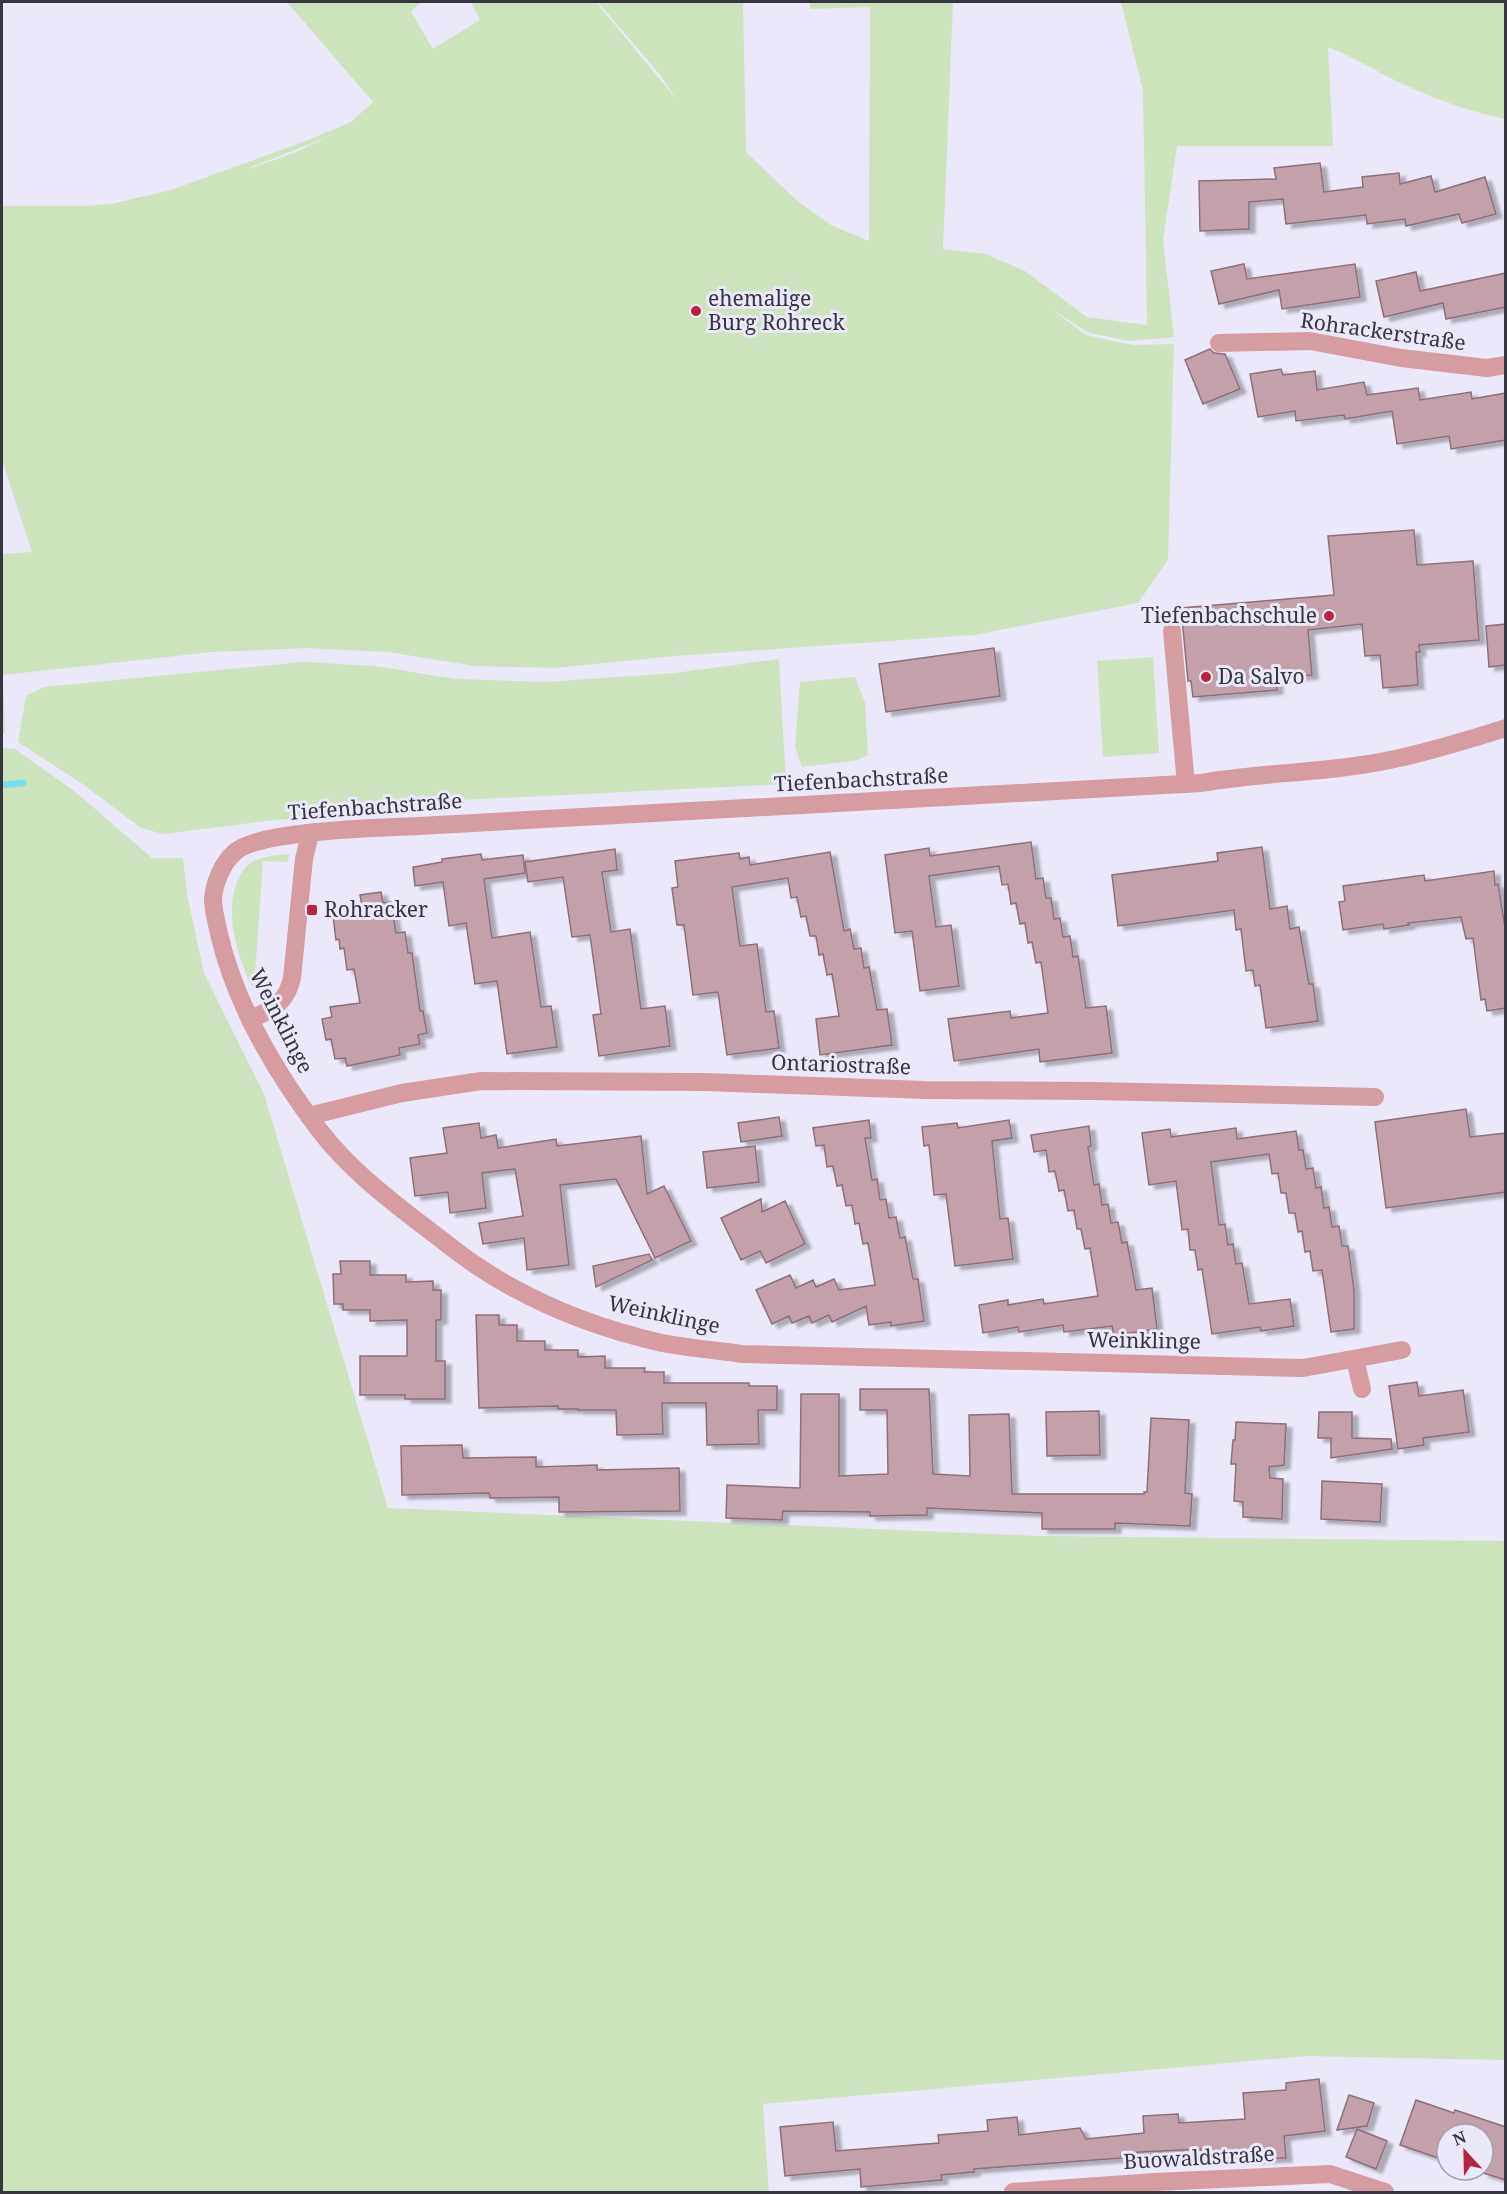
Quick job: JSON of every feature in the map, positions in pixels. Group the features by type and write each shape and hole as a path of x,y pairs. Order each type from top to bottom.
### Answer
{"street":[{"name":"Rohrackerstraße","path":"1219,343 1310,341 1401,358 1487,368 1506,365"},
{"path":"1172,632 1186,784"},
{"name":"Tiefenbachstraße","path":"224,866 235,852 248,844 277,836 1186,784 1388,760 1506,728"},
{"path":"250,1020 272,1009 288,992 292,978 304,859 310,834"},
{"name":"Weinklinge","path":"224,866 214,892 213,905 225,957 250,1020 285,1083 331,1145 376,1190 474,1264 542,1302 594,1324 663,1343 742,1354 1303,1368 1402,1350"},
{"name":"Ontariostraße","path":"309,1116 402,1093 481,1081 705,1082 924,1090 1092,1091 1375,1098"},
{"path":"1355,1359 1362,1389"},
{"name":"Buowaldstraße","path":"1013,2193 1154,2182 1330,2174 1385,2193"}],"green space":[{"path":"287,2 421,2 411,12 433,49 480,20 471,2 596,2 677,100 661,76 598,2 743,2 746,152 796,200 831,225 869,241 870,7 810,9 810,2 953,2 943,249 985,254 1025,271 1087,317 1147,325 1143,91 1121,2 1505,2 1505,119 1435,98 1328,47 1333,146 1177,146 1163,240 1174,337 1129,341 1089,333 1050,308 1086,335 1133,345 1174,344 1168,560 1138,603 974,635 675,656 554,668 475,666 388,652 307,648 212,652 3,675 5,733 2,733 2,554 32,552 2,460 2,206 111,204 171,190 306,141 351,122 373,102","holes":["330,136 294,153 249,169"]},
{"path":"1153,657 1159,753 1103,757 1097,661"},
{"path":"779,659 786,784 400,803 392,811 265,821 163,834 141,828 84,785 18,742 26,696 44,687 303,662 375,666 455,679 546,682 675,673"},
{"path":"855,677 865,703 868,755 858,760 802,767 795,747 800,682"},
{"path":"2,748 15,749 73,790 152,858 183,858 187,894 204,973 264,1094 388,1508 1038,1536 1505,1541 1505,2060 1306,2056 763,2104 769,2192 2,2192"},
{"path":"289,854 288,862 263,861 255,974 271,976 268,986 258,991 249,981 240,958 232,920 234,894 243,871 252,862"}],"building":[{"path":"1320,163 1324,192 1363,187 1362,177 1399,173 1400,184 1431,176 1435,192 1485,177 1496,214 1462,223 1459,214 1406,226 1405,219 1367,224 1366,215 1286,224 1283,199 1249,202 1249,229 1200,231 1199,181 1276,179 1274,168"},
{"path":"1244,264 1247,279 1355,264 1360,297 1282,309 1279,290 1219,304 1211,271"},
{"path":"1416,272 1420,291 1506,273 1506,307 1446,319 1443,303 1384,317 1376,281"},
{"path":"1210,349 1214,353 1225,354 1240,389 1203,404 1185,360"},
{"path":"1281,369 1283,375 1315,371 1317,390 1364,382 1367,395 1418,388 1420,400 1471,392 1472,399 1506,393 1506,440 1451,449 1449,436 1397,444 1392,411 1345,419 1344,415 1296,421 1295,411 1258,417 1250,374"},
{"name":"Tiefenbachschule","path":"1414,530 1417,565 1473,561 1479,640 1419,645 1420,652 1416,652 1418,685 1383,688 1380,655 1365,656 1362,624 1308,630 1312,675 1276,678 1277,690 1193,697 1191,681 1188,681 1181,608 1334,595 1328,536"},
{"path":"1506,624 1506,665 1489,667 1486,626"},
{"path":"994,648 1000,696 886,712 879,664"},
{"path":"1031,842 1036,879 1043,878 1046,898 1051,898 1054,919 1060,918 1063,937 1070,936 1073,957 1078,956 1086,1008 1106,1006 1112,1053 1040,1062 1039,1049 954,1061 948,1019 1010,1011 1011,1018 1048,1013 1041,962 1036,963 1032,942 1028,943 1025,923 1020,924 1016,903 1011,904 1008,884 1002,885 999,866 929,876 936,927 951,925 959,986 920,991 912,931 895,933 885,855 929,848 930,856"},
{"path":"1262,847 1270,909 1287,906 1290,929 1299,927 1309,984 1313,984 1318,1021 1266,1028 1260,985 1255,986 1253,970 1246,971 1241,929 1236,930 1234,910 1118,926 1112,875 1218,861 1217,853"},
{"path":"615,849 617,870 602,872 611,932 630,929 641,1009 665,1006 670,1046 599,1056 593,1015 601,1014 590,935 572,937 563,877 528,882 525,862"},
{"path":"830,852 844,931 850,929 854,949 861,948 864,968 869,967 877,1010 887,1009 892,1045 820,1055 816,1019 839,1016 832,974 827,975 823,954 819,955 816,936 810,936 806,916 801,917 797,897 791,898 788,878 732,887 740,946 757,944 766,1012 774,1011 779,1048 727,1055 718,992 693,995 684,925 677,925 672,888 678,887 675,861 739,853 740,859 749,857 750,865"},
{"path":"481,854 482,860 523,855 525,873 484,879 492,938 530,932 541,1007 551,1006 557,1047 507,1054 497,981 475,984 466,923 449,926 443,882 415,886 413,867 442,862 442,859"},
{"path":"1494,871 1506,934 1506,1008 1487,1011 1485,999 1481,1000 1473,938 1466,939 1461,917 1408,923 1409,925 1384,929 1383,924 1343,930 1339,902 1345,901 1343,886 1424,875 1425,881"},
{"path":"381,892 383,903 391,902 396,933 405,932 408,953 412,953 420,1011 423,1011 427,1033 418,1035 420,1044 399,1048 400,1055 347,1066 345,1058 335,1059 331,1039 326,1040 322,1019 332,1017 330,1007 360,1003 354,969 347,970 344,948 340,949 339,939 336,940 333,916 363,911 360,895"},
{"path":"1466,1109 1470,1137 1506,1133 1506,1192 1386,1208 1375,1122"},
{"path":"779,1117 782,1136 741,1142 738,1123"},
{"path":"869,1120 871,1138 865,1138 872,1180 877,1179 880,1200 886,1199 889,1218 896,1217 900,1238 905,1237 913,1279 918,1279 924,1321 891,1326 891,1322 869,1325 866,1306 832,1322 829,1315 812,1323 809,1316 792,1323 789,1316 772,1324 756,1290 790,1275 796,1288 813,1280 816,1287 834,1279 839,1290 875,1285 868,1243 863,1244 859,1223 855,1224 852,1205 846,1206 842,1185 837,1186 833,1166 827,1167 824,1145 816,1146 813,1128"},
{"path":"1009,1120 1012,1138 992,1141 1000,1219 1008,1218 1013,1259 955,1266 946,1194 934,1195 929,1145 924,1146 922,1127 957,1123 958,1128"},
{"path":"479,1123 481,1138 496,1135 498,1148 556,1139 557,1146 641,1136 647,1194 664,1186 691,1241 655,1258 616,1179 560,1185 569,1265 527,1270 524,1238 483,1244 479,1223 523,1216 515,1169 482,1173 486,1208 450,1213 448,1192 415,1196 410,1158 447,1153 443,1128"},
{"path":"1089,1126 1091,1146 1088,1147 1094,1185 1099,1184 1102,1205 1108,1204 1111,1223 1118,1222 1122,1243 1127,1242 1136,1290 1152,1288 1157,1329 1114,1335 1112,1326 1064,1332 1063,1325 1019,1332 1018,1327 983,1333 979,1305 1008,1300 1008,1305 1043,1299 1044,1304 1098,1296 1090,1248 1085,1249 1081,1229 1077,1229 1074,1210 1068,1211 1064,1190 1059,1191 1055,1171 1049,1172 1046,1150 1034,1152 1031,1135"},
{"path":"1236,1128 1237,1139 1296,1131 1299,1150 1303,1150 1306,1169 1313,1168 1316,1188 1321,1187 1324,1208 1329,1207 1332,1227 1339,1226 1342,1246 1348,1246 1354,1290 1354,1329 1331,1332 1322,1270 1313,1271 1310,1251 1305,1252 1302,1231 1298,1232 1295,1213 1289,1213 1286,1193 1281,1193 1278,1173 1272,1174 1269,1154 1211,1162 1219,1225 1225,1224 1228,1245 1233,1244 1236,1264 1242,1263 1249,1304 1290,1299 1294,1326 1261,1331 1260,1327 1212,1334 1202,1269 1198,1270 1195,1250 1190,1250 1188,1229 1182,1230 1176,1181 1149,1185 1142,1133 1170,1129 1171,1137"},
{"path":"755,1146 759,1182 707,1188 703,1152"},
{"path":"761,1199 762,1212 785,1201 805,1244 766,1263 760,1251 741,1260 721,1218"},
{"path":"649,1254 652,1260 596,1287 593,1266"},
{"path":"340,1261 370,1261 370,1275 406,1275 406,1282 433,1281 433,1290 441,1290 441,1320 436,1320 436,1361 445,1361 445,1399 405,1399 405,1395 360,1395 360,1356 407,1356 407,1320 370,1321 370,1310 343,1310 343,1304 334,1304 333,1274 341,1274"},
{"path":"476,1315 499,1315 499,1325 517,1325 517,1341 545,1341 545,1350 578,1350 578,1357 605,1356 605,1368 645,1368 644,1372 664,1372 664,1383 749,1383 749,1386 777,1386 777,1410 758,1410 759,1444 707,1445 706,1403 662,1403 663,1434 617,1435 616,1410 558,1409 558,1406 479,1408"},
{"path":"1417,1382 1419,1396 1463,1390 1469,1432 1423,1438 1424,1445 1398,1449 1389,1386"},
{"path":"860,1389 929,1389 933,1474 970,1476 969,1415 1009,1414 1012,1494 1144,1494 1147,1492 1151,1418 1189,1420 1185,1493 1192,1494 1190,1526 1115,1523 1115,1529 1042,1529 1042,1513 927,1508 927,1515 870,1516 870,1512 783,1511 782,1520 726,1518 727,1485 800,1488 801,1394 839,1394 839,1476 888,1474 887,1410 860,1410"},
{"path":"1099,1411 1100,1455 1047,1456 1046,1412"},
{"path":"1319,1412 1352,1412 1352,1438 1391,1439 1392,1449 1331,1458 1331,1438 1318,1438"},
{"path":"1236,1422 1286,1424 1284,1465 1269,1467 1270,1478 1283,1479 1282,1519 1243,1517 1243,1502 1234,1501 1236,1464 1231,1464"},
{"path":"462,1445 463,1458 536,1457 536,1467 597,1465 597,1470 679,1468 680,1511 559,1512 559,1497 490,1498 489,1493 402,1495 401,1446"},
{"path":"1322,1481 1382,1484 1380,1522 1321,1519"},
{"path":"1319,2079 1325,2131 1284,2136 1286,2158 1201,2160 1201,2149 1121,2153 1121,2158 974,2169 974,2172 941,2175 942,2180 861,2187 860,2169 785,2176 780,2127 833,2122 836,2151 939,2143 938,2135 988,2131 987,2120 1017,2117 1019,2135 1080,2128 1086,2139 1144,2133 1143,2116 1178,2114 1179,2123 1245,2119 1243,2093 1286,2090 1286,2083"},
{"path":"1349,2095 1374,2103 1367,2126 1337,2130"},
{"path":"1416,2100 1491,2122 1435,2122 1435,2157 1400,2145"},
{"path":"1495,2123 1506,2127 1506,2180 1495,2177"},
{"path":"1357,2129 1387,2141 1376,2169 1346,2157"}],"waterway":[{"path":"2,785 23,783"}],"place":[{"name":"ehemalige Burg Rohreck","path":"696,311"},
{"name":"Tiefenbachschule","path":"1329,616"},
{"name":"Da Salvo","path":"1206,677"},
{"name":"Rohracker","path":"312,910"}]}
